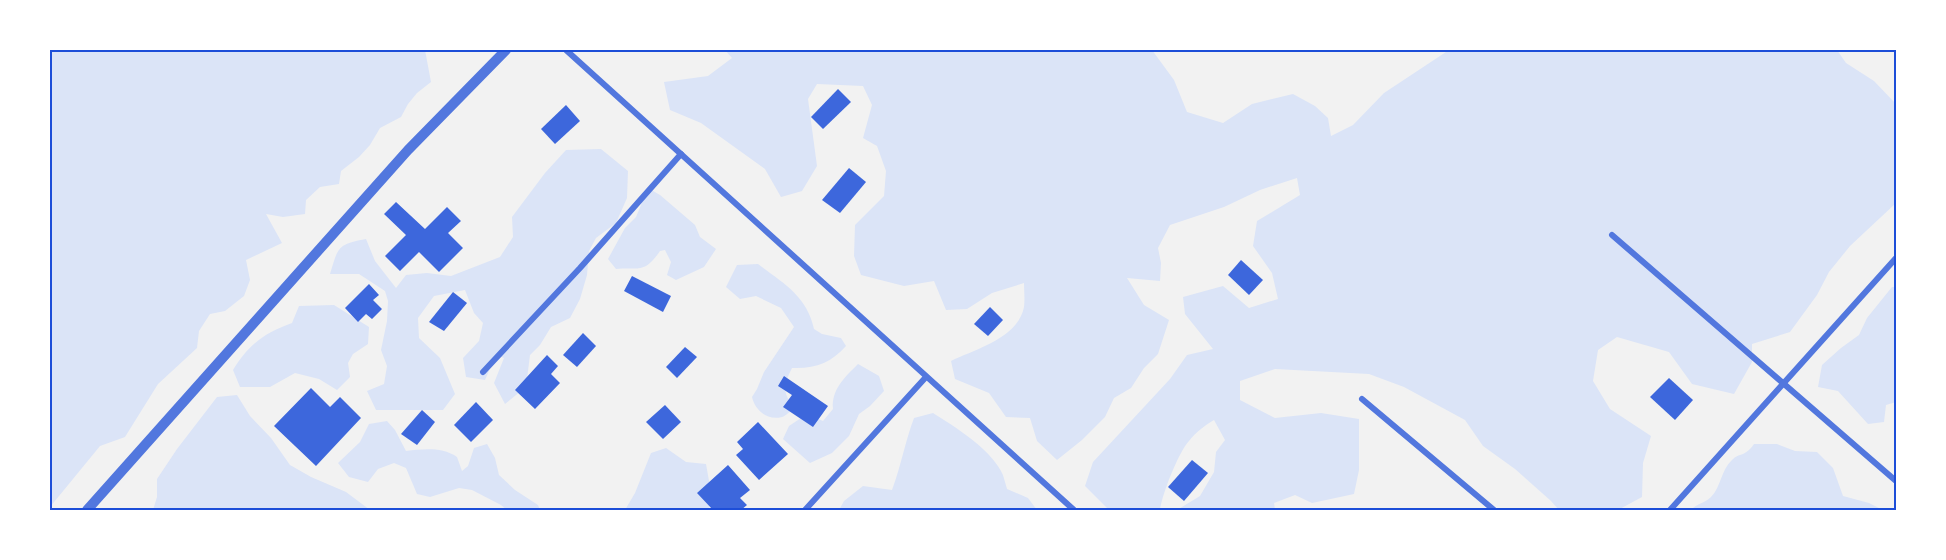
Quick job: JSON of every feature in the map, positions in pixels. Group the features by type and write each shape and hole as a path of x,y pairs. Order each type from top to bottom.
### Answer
{"street":[{"path":"87,510 408,150 506,50"},
{"path":"566,50 1074,510"},
{"path":"483,372 580,268 681,154"},
{"path":"1612,235 1896,481"},
{"path":"1670,510 1896,258"},
{"path":"805,510 926,377"},
{"path":"1362,399 1494,510"}],"shaded area":[{"path":"50,50 209,50 210,52 213,50 425,50 431,82 417,93 401,117 380,128 370,145 341,171 339,184 320,187 306,200 305,214 283,217 266,214 282,243 246,260 250,280 244,296 225,311 210,314 199,331 197,348 158,384 125,437 100,446 50,507"},
{"path":"725,50 1152,50 1174,80 1187,112 1223,123 1252,104 1293,94 1315,106 1328,118 1331,136 1353,125 1384,93 1449,50 1837,50 1846,63 1874,81 1896,104 1896,203 1850,246 1829,272 1817,295 1790,332 1752,344 1752,362 1734,394 1692,384 1669,352 1617,337 1598,350 1593,381 1610,409 1651,436 1643,463 1642,497 1618,510 1559,510 1515,469 1483,446 1465,420 1404,387 1369,374 1275,369 1240,381 1240,400 1275,418 1321,413 1359,419 1359,470 1354,494 1312,503 1295,495 1274,503 1275,510 1177,510 1200,496 1214,472 1216,452 1225,440 1214,420 1197,432 1180,455 1171,474 1160,510 1109,510 1085,486 1093,462 1170,379 1187,355 1213,349 1185,314 1183,297 1223,286 1249,308 1278,299 1272,273 1253,246 1257,221 1300,195 1297,178 1260,190 1224,207 1170,225 1158,248 1161,263 1160,281 1127,278 1144,305 1169,320 1158,354 1144,368 1131,388 1114,398 1105,417 1057,460 1037,441 1030,418 1006,417 989,393 955,379 951,361 984,347 1014,327 1024,307 1024,283 992,293 967,309 946,310 934,281 904,286 861,275 854,256 855,225 884,196 886,171 877,146 863,138 872,105 863,86 817,84 808,99 817,166 802,191 781,197 765,169 701,123 670,110 664,82 708,76 732,58"},
{"path":"601,149 628,171 627,198 616,223 596,238 589,251 587,275 580,299 570,318 551,327 540,345 530,355 526,387 505,404 494,383 504,358 496,355 485,380 466,377 463,358 479,341 483,323 474,313 465,290 434,296 418,318 419,338 440,358 455,394 443,410 376,410 367,391 384,384 387,366 381,350 387,321 388,301 385,291 359,274 330,274 340,249 349,243 366,239 375,261 396,288 406,275 427,273 451,276 500,257 513,237 512,217 545,173 566,150"},
{"path":"648,188 660,195 695,225 700,237 716,249 704,267 676,280 667,275 671,262 665,250 660,251 650,263 641,268 616,269 608,259 625,228 636,217"},
{"path":"758,264 785,284 800,299 811,318 814,329 822,334 841,338 846,346 822,364 792,368 785,388 787,397 794,408 784,416 777,418 762,413 752,397 764,372 794,327 781,308 756,296 740,299 726,287 737,265"},
{"path":"1892,287 1896,287 1896,402 1886,405 1884,422 1868,424 1838,391 1818,387 1822,365 1859,335 1867,318"},
{"path":"334,305 369,327 368,344 353,354 348,363 350,377 337,390 319,379 295,373 270,387 240,387 233,370 251,347 273,331 292,323 299,306"},
{"path":"858,364 879,376 884,391 859,414 849,436 832,453 810,463 783,439 789,426 807,414 823,421 833,409 834,396 840,384"},
{"path":"237,395 250,416 271,438 290,465 346,492 370,510 153,510 157,497 157,479 177,449 217,397"},
{"path":"933,413 980,446 1001,471 1007,489 1028,498 1037,510 839,510 844,501 863,486 892,490 914,418"},
{"path":"387,421 395,430 406,451 426,449 451,454 457,457 462,471 468,466 474,448 487,444 495,458 499,475 515,490 538,505 540,510 507,510 472,490 459,488 430,497 417,494 406,468 394,463 378,469 368,482 349,477 338,463 360,442 369,424"},
{"path":"1754,444 1777,444 1795,451 1817,452 1833,468 1843,496 1869,503 1883,510 1691,510 1711,497 1728,464"},
{"path":"666,448 686,462 706,464 711,492 709,510 625,510 635,493 651,453"}],"building":[{"path":"838,89 851,102 823,129 811,117"},
{"path":"566,105 580,121 555,144 541,129"},
{"path":"849,168 866,182 840,213 822,200"},
{"path":"396,202 425,229 447,207 461,221 448,233 463,248 439,272 419,252 400,271 385,256 406,235 384,214"},
{"path":"1241,260 1263,280 1249,295 1228,275"},
{"path":"632,276 671,296 663,312 624,291"},
{"path":"369,284 379,295 373,300 382,309 372,319 366,314 358,322 345,308"},
{"path":"453,292 467,303 444,331 429,322"},
{"path":"990,307 1003,320 988,336 974,324"},
{"path":"583,333 596,346 577,367 563,355"},
{"path":"685,347 697,357 677,378 666,367"},
{"path":"547,355 558,366 551,374 560,383 535,409 515,390"},
{"path":"784,376 828,406 813,427 783,407 792,395 778,386"},
{"path":"1669,378 1693,400 1675,420 1650,397"},
{"path":"311,388 330,407 340,397 361,418 316,466 274,426"},
{"path":"476,402 493,420 471,442 454,425"},
{"path":"665,405 681,422 663,439 646,422"},
{"path":"422,410 435,422 417,445 401,434"},
{"path":"758,422 788,454 759,480 736,455 743,449 737,442"},
{"path":"1192,460 1208,473 1184,501 1168,487"},
{"path":"728,465 750,490 740,498 747,505 741,510 713,510 697,493"}]}
